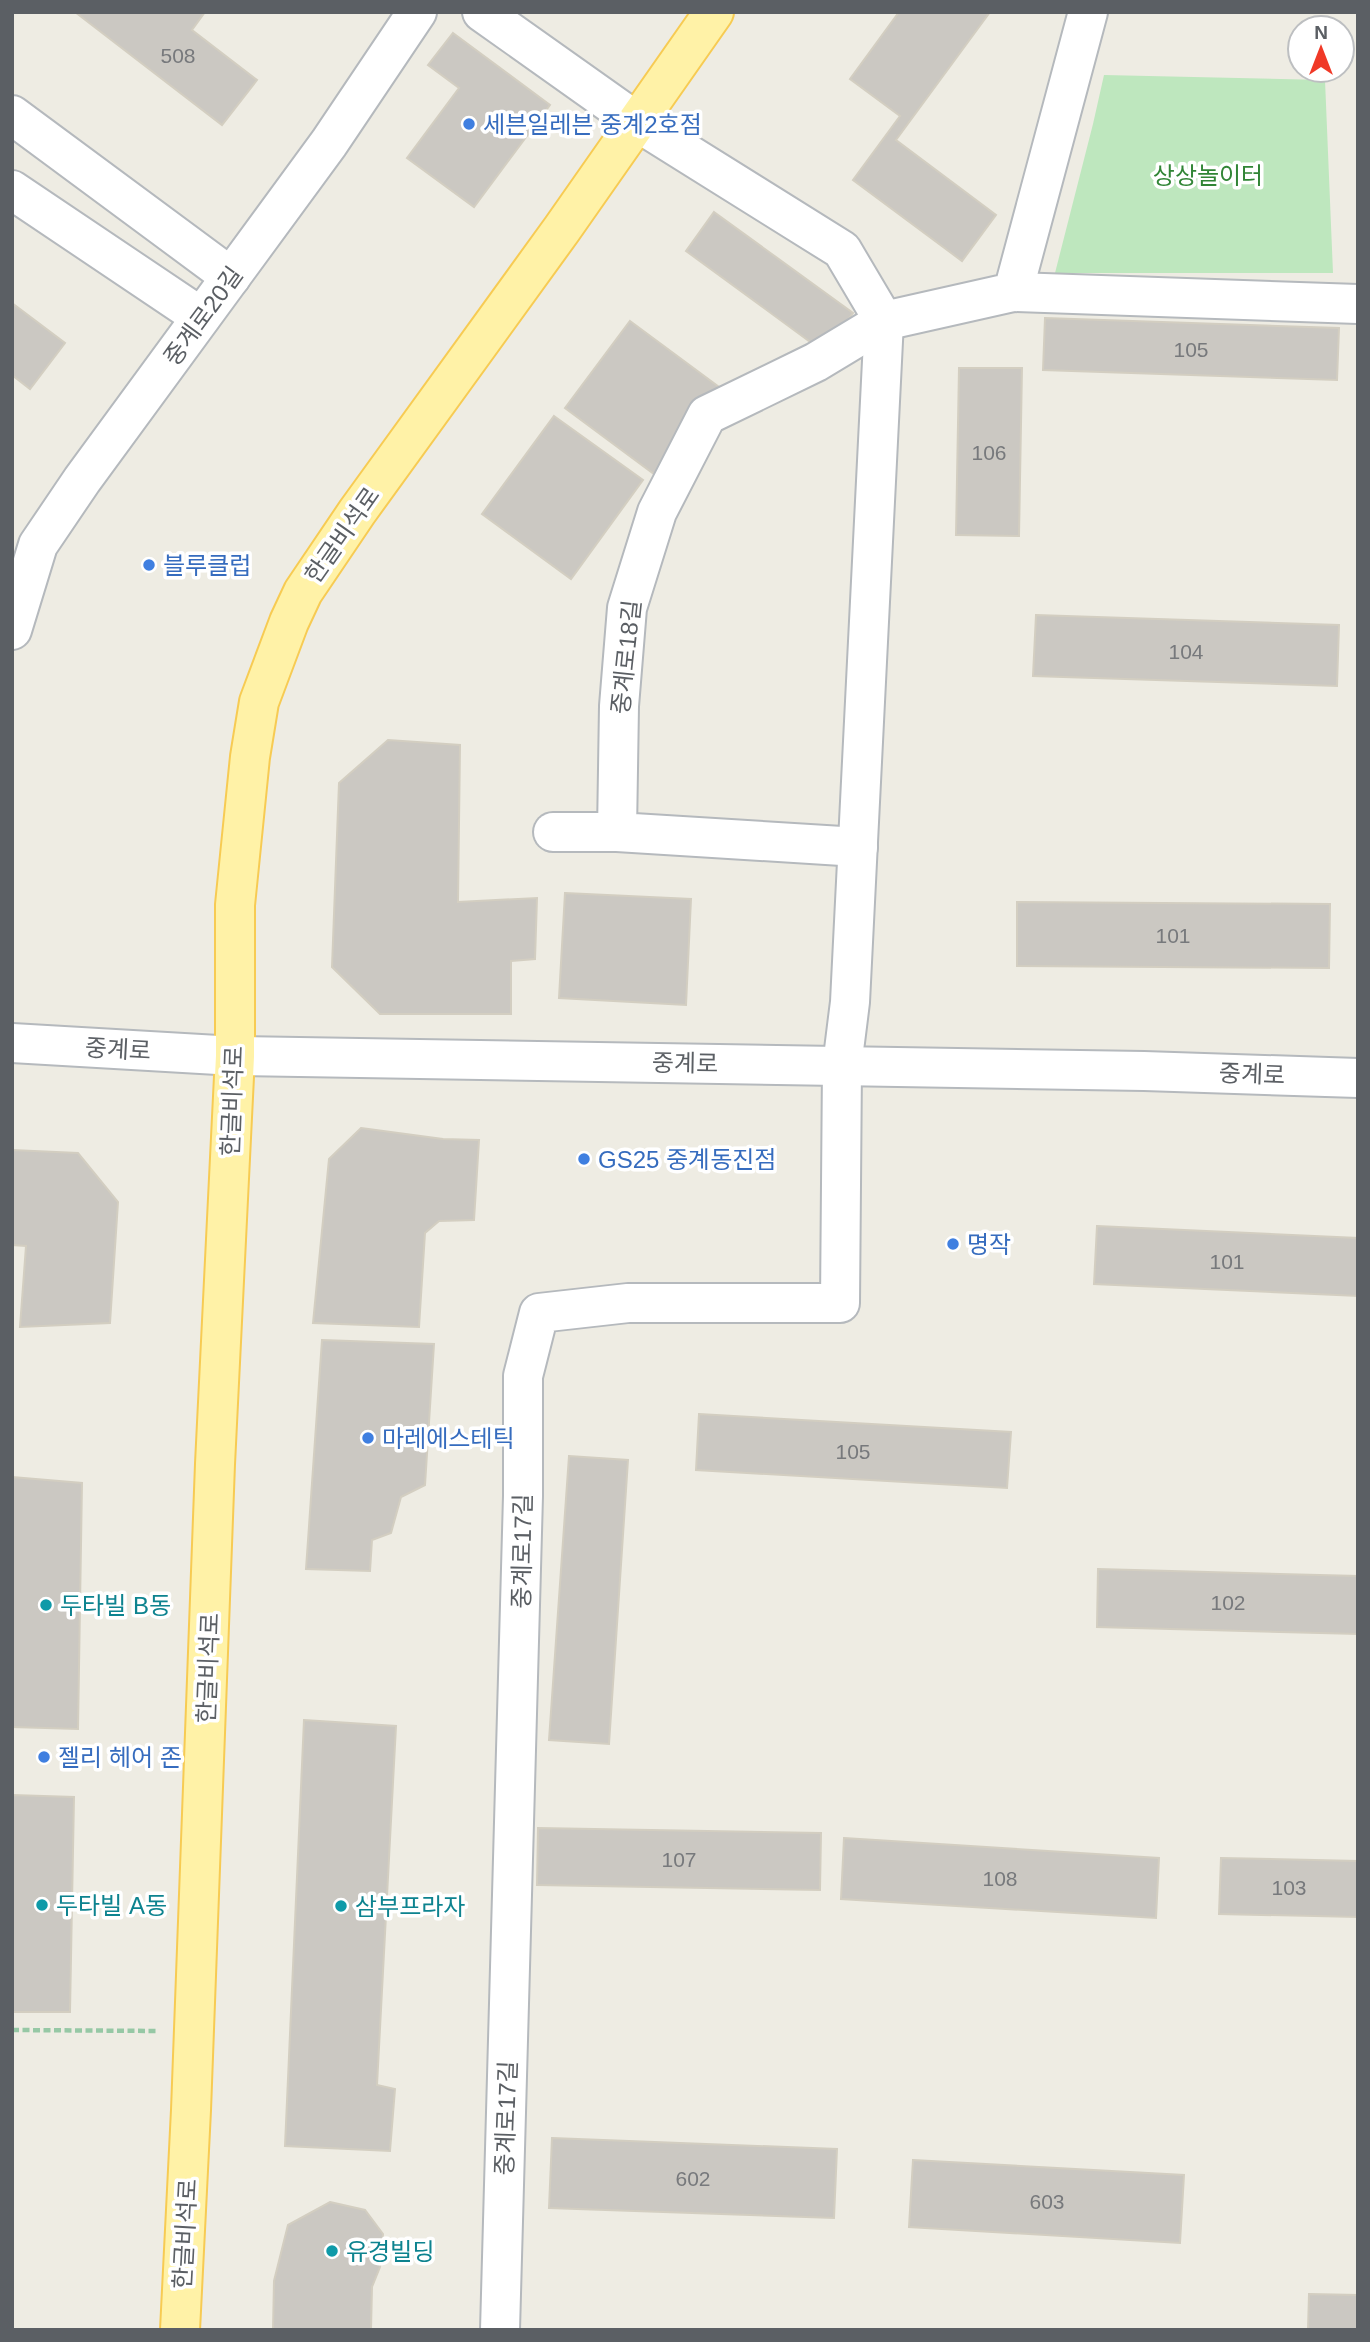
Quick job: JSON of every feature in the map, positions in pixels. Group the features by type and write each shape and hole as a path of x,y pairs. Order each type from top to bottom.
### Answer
{"main road":[{"name":"한글비석로","path":"180,2330 235,1056 235,905 250,757 259,702 303,592 357,512 562,229 714,12"}],"street":[{"name":"중계로20길","path":"12,630 38,545 82,480 329,144 416,12"},
{"path":"482,12 637,122 842,250 884,321 850,1002 842,1066"},
{"path":"1013,292 1088,12"},
{"path":"12,115 231,277"},
{"path":"12,190 201,317"},
{"name":"중계로18길","path":"617,832 618,706 627,608 657,512 707,415 816,362 884,321 1013,292 1358,304"},
{"path":"553,832 617,832 858,847"},
{"name":"중계로","path":"12,1043 235,1056 1144,1071 1358,1078"},
{"name":"중계로17길","path":"500,2330 523,1496 523,1376 539,1313 628,1303 840,1303 842,1066"}],"path":[{"path":"12,2031 194,2031"}],"green space":[{"name":"상상놀이터","path":"1104,75 1286,79 1286,84 1325,84 1333,273 1055,273"}],"building":[{"path":"75,12 205,12 192,30 257,80 222,125"},
{"path":"899,12 990,12 896,140 996,215 962,261 853,180 900,116 850,79"},
{"path":"453,33 550,105 474,207 407,158 459,88 428,65"},
{"path":"714,212 853,313 824,352 686,251"},
{"path":"12,303 65,343 30,389 12,375"},
{"path":"1045,318 1339,328 1337,380 1043,370"},
{"path":"630,321 719,387 654,474 565,408"},
{"path":"959,368 1022,368 1019,536 956,535"},
{"path":"554,416 643,480 571,579 482,514"},
{"path":"1036,615 1339,625 1337,686 1033,676"},
{"path":"388,740 460,745 458,902 537,898 535,959 511,961 511,1014 380,1014 332,967 339,783"},
{"path":"565,893 691,899 686,1005 559,998"},
{"path":"1017,902 1330,904 1329,968 1017,966"},
{"path":"361,1128 443,1139 479,1140 474,1220 439,1221 425,1233 419,1327 313,1323 329,1159"},
{"path":"12,1150 78,1153 118,1202 110,1323 20,1327 26,1246 12,1245"},
{"path":"1097,1226 1358,1238 1358,1296 1094,1284"},
{"path":"322,1340 434,1344 425,1485 401,1497 391,1533 372,1540 370,1571 306,1569"},
{"path":"699,1414 1011,1432 1007,1488 696,1470"},
{"path":"569,1456 628,1460 609,1744 549,1740"},
{"name":"두타빌 B동","path":"12,1477 82,1483 78,1729 12,1727"},
{"path":"1098,1569 1358,1576 1358,1634 1097,1627"},
{"name":"삼부프라자","path":"304,1720 396,1726 377,2085 395,2089 390,2151 285,2146"},
{"name":"두타빌 A동","path":"12,1795 74,1797 70,2012 12,2012"},
{"path":"538,1828 821,1833 820,1890 537,1885"},
{"path":"844,1838 1159,1858 1156,1918 841,1899"},
{"path":"1221,1858 1358,1861 1358,1917 1219,1914"},
{"path":"552,2138 837,2149 834,2218 549,2208"},
{"path":"913,2160 1184,2175 1180,2243 909,2227"},
{"name":"유경빌딩","path":"330,2202 365,2210 383,2234 380,2267 372,2287 371,2330 273,2330 274,2281 288,2225"},
{"path":"1309,2294 1358,2295 1358,2330 1308,2330"}],"place":[{"name":"세븐일레븐 중계2호점","path":"469,124"},
{"name":"블루클럽","path":"149,565"},
{"name":"GS25 중계동진점","path":"584,1159"},
{"name":"명작","path":"953,1244"},
{"name":"마레에스테틱","path":"368,1438"},
{"name":"두타빌 B동","path":"46,1605"},
{"name":"젤리 헤어 존","path":"44,1757"},
{"name":"두타빌 A동","path":"42,1905"},
{"name":"삼부프라자","path":"341,1906"},
{"name":"유경빌딩","path":"332,2251"}]}
